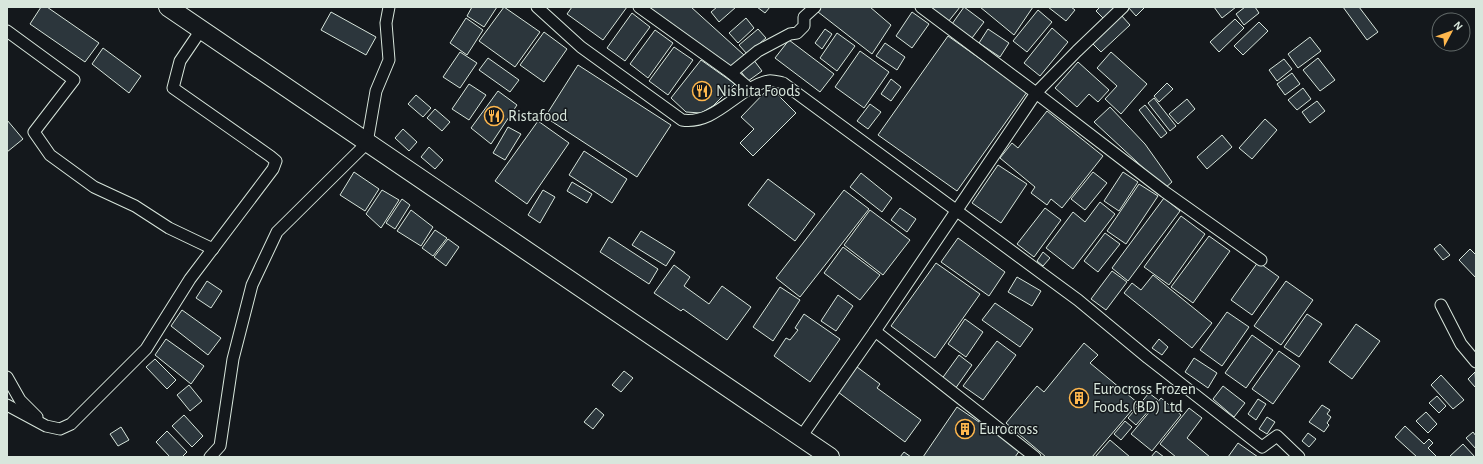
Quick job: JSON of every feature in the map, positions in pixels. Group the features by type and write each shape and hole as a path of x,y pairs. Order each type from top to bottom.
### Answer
{"highway":[{"path":"168,7 830,457"}],"street":[{"path":"210,457 220,446 233,359 252,284 277,232 367,143 376,92 389,60 386,23 389,7"},
{"path":"537,7 581,47 682,120 691,121 713,114 750,89 768,81 783,83 1078,300 1148,358 1262,447 1277,436 1299,457"},
{"path":"639,7 731,73 750,89"},
{"path":"731,73 758,51 790,34 797,33 804,26 804,17 815,7"},
{"path":"921,7 1165,192 1261,260"},
{"path":"801,437 957,211 1036,93 1123,7"},
{"path":"7,406 46,426 60,429 71,424 146,349 190,279 273,169 276,161 173,88 180,61 201,30"},
{"path":"7,31 74,80 34,132 50,155 94,187 136,206 169,228 214,249"},
{"path":"1441,305 1461,344 1476,362"},
{"path":"875,331 1035,457"},
{"path":"7,377 20,400 46,426"}],"building":[{"path":"41,7 47,7 99,43 85,62 30,24"},
{"path":"472,7 497,7 484,27 467,16"},
{"path":"504,7 540,32 515,67 479,41"},
{"path":"572,7 627,7 603,40 567,14"},
{"path":"649,7 691,7 744,55 730,69"},
{"path":"717,7 736,7 719,22 711,12"},
{"path":"757,7 770,7 765,13"},
{"path":"821,7 870,7 891,25 872,54 818,12"},
{"path":"928,7 960,7 948,22"},
{"path":"964,7 984,22 972,38 952,24"},
{"path":"980,7 1033,7 1014,35"},
{"path":"1048,7 1071,7 1075,10 1066,21"},
{"path":"1100,7 1119,7 1105,20 1096,11"},
{"path":"1128,7 1145,7 1136,16"},
{"path":"1214,7 1236,7 1222,18"},
{"path":"1245,7 1255,7 1259,13 1244,25 1236,14"},
{"path":"1343,7 1359,7 1378,32 1367,40"},
{"path":"1038,10 1052,22 1027,52 1013,41"},
{"path":"331,12 376,37 366,55 321,30"},
{"path":"912,12 929,24 912,48 896,36"},
{"path":"632,13 650,27 625,61 607,48"},
{"path":"1121,15 1130,25 1101,52 1092,43"},
{"path":"466,18 483,30 467,55 450,43"},
{"path":"746,18 754,28 738,43 729,33"},
{"path":"1235,19 1244,28 1219,52 1210,42"},
{"path":"1259,22 1268,31 1243,55 1234,46"},
{"path":"1052,28 1068,42 1040,76 1024,63"},
{"path":"758,29 766,38 747,54 739,45"},
{"path":"825,29 832,34 822,49 815,43"},
{"path":"988,29 1009,43 1000,57 979,43"},
{"path":"655,30 673,43 648,78 630,64"},
{"path":"544,32 567,49 544,82 520,65"},
{"path":"837,33 855,46 837,71 820,58"},
{"path":"948,36 1027,92 957,191 878,135"},
{"path":"1310,37 1321,51 1298,68 1288,54"},
{"path":"789,40 834,74 820,92 775,58"},
{"path":"885,43 905,57 897,70 876,56"},
{"path":"674,47 693,60 668,95 649,81"},
{"path":"103,48 141,76 129,93 92,64"},
{"path":"860,51 889,72 864,108 835,87"},
{"path":"460,52 477,63 460,88 443,77"},
{"path":"1111,52 1147,84 1121,114 1105,99 1117,86 1097,68"},
{"path":"488,58 519,80 510,92 479,70"},
{"path":"1318,58 1335,80 1320,91 1303,70"},
{"path":"753,59 762,71 748,81 739,69"},
{"path":"1284,59 1292,69 1277,81 1269,70"},
{"name":"Nishita Foods","path":"701,60 735,84 713,106 701,113 686,112 671,98"},
{"path":"1078,62 1109,90 1098,102 1089,94 1077,107 1055,88"},
{"path":"578,65 671,125 637,177 545,117"},
{"path":"1292,73 1300,84 1285,95 1277,84"},
{"path":"891,79 901,87 891,101 881,94"},
{"path":"1167,83 1173,89 1159,102 1154,96"},
{"path":"469,84 486,95 469,120 452,109"},
{"path":"770,87 796,113 753,156 740,143 754,129 741,117"},
{"path":"1303,88 1311,99 1297,110 1288,100"},
{"name":"Ristafood","path":"498,91 517,105 491,144 471,128"},
{"path":"416,95 431,108 423,117 408,104"},
{"path":"1154,98 1176,126 1170,131 1148,103"},
{"path":"1187,99 1195,109 1178,124 1169,114"},
{"path":"1317,101 1325,111 1310,123 1302,112"},
{"path":"870,104 881,112 868,129 857,121"},
{"path":"1145,105 1167,133 1161,138 1139,110"},
{"path":"1110,107 1145,144 1172,182 1165,188 1094,122"},
{"path":"435,109 450,122 442,131 427,118"},
{"path":"1047,111 1103,156 1062,208 1051,199 1047,205 1031,193 1035,187 1000,158 1012,143 1018,148"},
{"path":"1265,119 1277,130 1252,159 1239,148"},
{"path":"7,120 23,139 7,152"},
{"path":"538,121 569,143 527,204 495,181"},
{"path":"508,127 521,134 505,160 493,153"},
{"path":"403,129 417,142 409,151 395,138"},
{"path":"1222,135 1232,147 1207,169 1197,157"},
{"path":"429,147 443,160 435,169 421,157"},
{"path":"584,151 627,179 612,203 569,175"},
{"path":"998,165 1027,184 1001,223 972,203"},
{"path":"354,172 379,189 365,211 340,195"},
{"path":"1093,172 1107,183 1085,210 1071,199"},
{"path":"1123,172 1138,182 1119,211 1104,201"},
{"path":"861,173 892,198 882,212 850,187"},
{"path":"768,179 815,214 795,241 748,205"},
{"path":"572,182 592,194 587,203 567,191"},
{"path":"1139,184 1158,196 1126,244 1107,231"},
{"path":"382,190 399,200 381,228 366,214"},
{"path":"543,190 555,197 540,223 528,215"},
{"path":"844,190 869,209 800,297 776,278"},
{"path":"1164,198 1180,211 1128,281 1112,268"},
{"path":"402,199 410,205 395,229 386,223"},
{"path":"1100,202 1115,214 1073,269 1046,248 1073,212 1085,222"},
{"path":"900,208 916,219 907,232 891,220"},
{"path":"1045,208 1061,220 1034,257 1017,244"},
{"path":"411,210 433,227 421,246 397,231"},
{"path":"870,210 910,240 883,275 844,245"},
{"path":"1181,216 1205,234 1169,285 1144,267"},
{"path":"435,230 447,238 433,256 422,248"},
{"path":"641,231 675,252 666,266 632,245"},
{"path":"1105,233 1120,244 1098,272 1084,261"},
{"path":"1209,236 1230,251 1193,303 1171,287"},
{"path":"609,237 658,269 649,284 600,252"},
{"path":"958,238 1005,272 989,296 941,262"},
{"path":"448,239 459,247 446,266 434,257"},
{"path":"1440,244 1450,255 1443,260 1434,249"},
{"path":"843,247 880,275 860,300 824,273"},
{"path":"1470,249 1476,255 1476,278 1459,260"},
{"path":"1043,252 1050,258 1043,266 1037,261"},
{"path":"1258,262 1279,277 1252,315 1231,300"},
{"path":"936,263 980,294 935,358 891,326"},
{"path":"674,265 690,277 684,286 709,304 722,286 751,307 727,340 683,309 681,311 654,293"},
{"path":"1112,271 1127,282 1106,310 1091,299"},
{"path":"1153,275 1212,323 1192,348 1124,293 1132,283 1141,290"},
{"path":"1017,277 1041,291 1032,306 1008,292"},
{"path":"207,281 222,291 211,308 196,298"},
{"path":"1286,281 1313,300 1281,345 1254,326"},
{"path":"780,287 800,300 773,341 753,327"},
{"path":"838,295 853,306 836,331 821,321"},
{"path":"995,303 1033,329 1020,347 982,320"},
{"path":"182,310 221,338 208,355 171,326"},
{"path":"1227,312 1249,327 1222,366 1200,350"},
{"path":"804,314 840,339 810,382 774,356 786,338 790,340 798,330 795,328"},
{"path":"1307,314 1322,324 1299,357 1284,347"},
{"path":"965,319 983,332 966,357 948,344"},
{"path":"1356,324 1380,341 1352,379 1329,362"},
{"path":"1252,335 1273,350 1246,388 1225,373"},
{"path":"166,339 204,366 191,384 155,355"},
{"path":"1159,339 1168,347 1162,355 1152,348"},
{"path":"997,341 1016,355 983,400 963,386"},
{"name":"Eurocross Frozen Foods (BD) Ltd","path":"1084,343 1098,355 1090,363 1138,403 1092,457 1046,457 1006,423 1037,386 1044,392"},
{"path":"1279,351 1300,366 1273,404 1252,389"},
{"path":"959,355 972,365 955,389 941,380"},
{"path":"1194,358 1217,373 1208,388 1185,372"},
{"path":"155,359 176,380 167,389 146,367"},
{"path":"857,367 880,384 877,388 921,420 905,442 838,392"},
{"path":"624,371 633,378 621,392 612,385"},
{"path":"1475,372 1476,386 1475,387 1468,379"},
{"path":"1441,375 1464,400 1453,409 1431,385"},
{"path":"189,385 202,401 190,411 177,395"},
{"path":"1223,386 1245,403 1234,417 1213,399"},
{"path":"1149,393 1158,400 1136,425 1128,418"},
{"path":"1437,396 1446,406 1439,413 1429,403"},
{"path":"1161,398 1181,415 1152,451 1131,434"},
{"path":"1258,399 1266,404 1256,420 1248,414"},
{"path":"1322,405 1330,410 1327,414 1331,417 1327,423 1329,425 1324,432 1309,422"},
{"name":"Eurocross","path":"957,407 1020,450 1015,457 923,457"},
{"path":"596,408 604,415 593,429 584,422"},
{"path":"1189,408 1202,418 1187,438 1210,457 1176,457 1160,444"},
{"path":"1426,412 1437,424 1428,433 1416,421"},
{"path":"184,415 203,436 192,447 172,426"},
{"path":"1267,417 1275,422 1267,434 1259,429"},
{"path":"1125,421 1132,427 1121,440 1114,434"},
{"path":"1405,426 1424,444 1429,439 1433,443 1428,448 1437,457 1417,457 1395,437"},
{"path":"121,427 129,440 118,446 110,434"},
{"path":"167,431 187,452 182,457 170,457 156,442"},
{"path":"1473,432 1476,436 1476,449 1466,438"},
{"path":"1308,433 1316,439 1309,447 1302,441"},
{"path":"1110,440 1130,457 1095,457"},
{"path":"1238,443 1258,457 1228,457"},
{"path":"1463,444 1475,457 1449,457"},
{"path":"1156,451 1164,457 1151,457"},
{"path":"904,452 911,457 900,457"}],"place":[{"name":"Nishita Foods","path":"702,91"},
{"name":"Ristafood","path":"494,116"},
{"name":"Eurocross Frozen Foods (BD) Ltd","path":"1079,398"},
{"name":"Eurocross","path":"965,429"}]}
